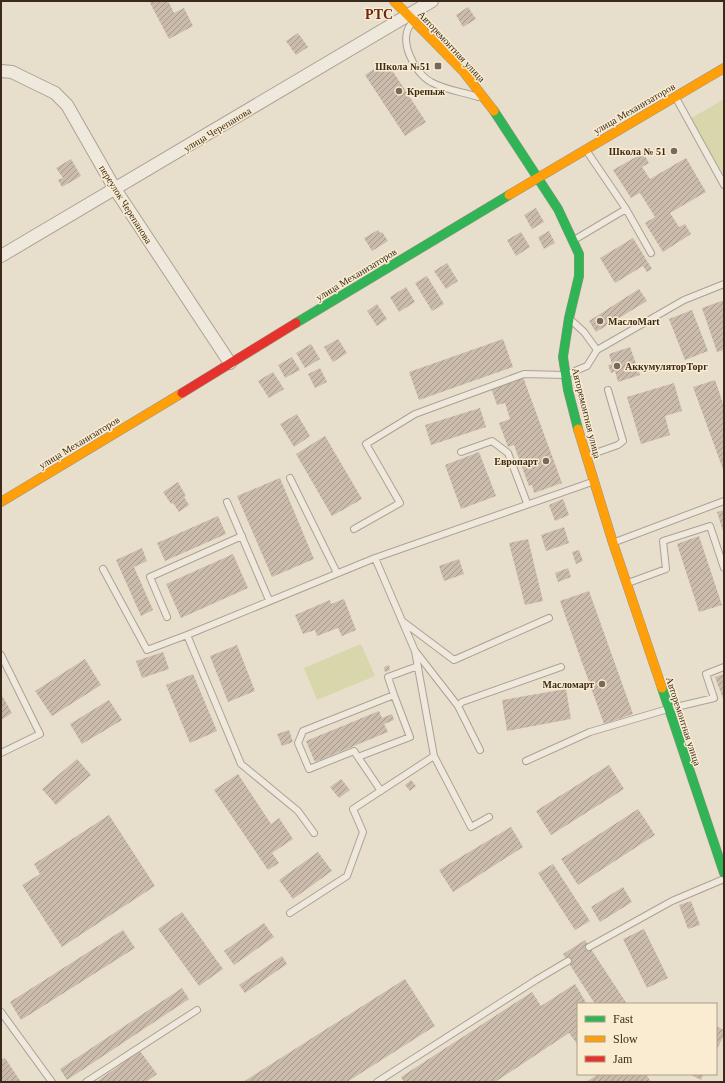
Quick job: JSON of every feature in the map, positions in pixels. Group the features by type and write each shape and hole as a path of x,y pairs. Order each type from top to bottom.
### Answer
{"street":[{"name":"Авторемонтная улица","path":"394,1 463,71 486,99 558,209 574,240 579,254 580,265 563,357 565,374 593,482 668,709 719,846 724,874"},
{"name":"улица Черепанова","path":"1,256 411,18 432,1"},
{"name":"улица Механизаторов","path":"1,502 538,177 724,68"},
{"name":"переулок Черепанова","path":"1,70 12,72 55,93 67,105 115,189 230,364"}],"lane":[{"path":"411,18 405,37 408,53 416,67 429,81 486,99"},
{"path":"675,97 724,185"},
{"path":"585,149 626,209 651,253"},
{"path":"574,240 626,209"},
{"path":"354,529 400,503 366,444 415,414 524,374 565,374 587,366 597,350 684,300 724,284"},
{"path":"569,318 584,332 597,350"},
{"path":"586,457 618,446 623,441 608,390"},
{"path":"461,452 492,441 508,453 527,503"},
{"path":"290,478 337,573"},
{"path":"103,569 147,650 375,558 527,503 593,482"},
{"path":"613,543 724,501"},
{"path":"227,502 269,600"},
{"path":"626,583 666,568 663,541 710,526 724,568"},
{"path":"167,616 150,577 242,536"},
{"path":"375,558 401,620 416,651 458,706 480,750"},
{"path":"401,620 454,660 549,618"},
{"path":"187,635 242,764 298,811 314,833"},
{"path":"416,651 434,756 471,827 489,816"},
{"path":"1,655 40,734 1,753"},
{"path":"358,757 410,737 388,677 418,666"},
{"path":"458,706 462,702 561,667"},
{"path":"526,761 590,732 668,709 714,698 706,674 724,667"},
{"path":"381,791 354,751 309,769 298,743 303,732 394,695"},
{"path":"290,913 347,876 363,832 353,809 434,756"},
{"path":"589,947 672,901 724,879"},
{"path":"377,1082 568,961"},
{"path":"86,1082 197,1010"},
{"path":"1,1012 52,1082"}],"green space":[{"path":"724,99 724,176 690,119"},
{"path":"361,644 375,676 317,700 304,668"}],"building":[{"path":"149,1 168,1 174,13 184,8 193,26 169,39"},
{"path":"468,7 476,19 463,27 456,15"},
{"path":"298,33 308,47 296,55 286,41"},
{"path":"386,61 426,122 405,136 365,75"},
{"path":"643,153 649,163 642,167 650,179 686,158 706,192 670,213 679,227 685,224 691,234 663,252 645,223 655,217 640,193 631,198 613,170"},
{"path":"71,159 81,176 62,187 58,180 63,178 56,168"},
{"path":"536,208 544,222 532,229 524,215"},
{"path":"378,230 380,233 382,232 388,241 372,251 364,238"},
{"path":"549,231 555,243 544,249 538,237"},
{"path":"521,232 530,247 516,256 507,240"},
{"path":"633,238 652,269 647,272 643,266 615,283 600,258"},
{"path":"447,263 458,281 446,289 434,271"},
{"path":"427,276 444,304 432,311 415,283"},
{"path":"406,287 415,302 399,312 390,297"},
{"path":"639,289 647,301 596,332 589,321"},
{"path":"724,300 724,350 717,352 702,308"},
{"path":"377,304 387,319 377,326 367,311"},
{"path":"692,310 708,351 685,360 669,319"},
{"path":"338,339 347,353 333,362 324,347"},
{"path":"503,339 513,367 419,400 409,372"},
{"path":"311,344 320,359 305,368 296,353"},
{"path":"630,347 640,375 618,382 615,371 611,373 608,365 612,364 609,354"},
{"path":"292,357 300,370 285,378 278,365"},
{"path":"320,368 327,382 315,388 308,374"},
{"path":"273,372 284,389 269,398 258,381"},
{"path":"523,377 562,483 534,493 532,485 529,486 514,445 508,447 499,423 510,419 505,403 497,405 491,388"},
{"path":"715,380 724,406 724,472 693,387"},
{"path":"674,383 682,411 665,416 670,435 641,444 627,397"},
{"path":"480,408 486,427 431,445 425,425"},
{"path":"297,414 310,436 294,447 280,424"},
{"path":"325,436 362,499 332,516 296,454"},
{"path":"479,452 496,496 461,509 445,465"},
{"path":"280,478 314,559 272,577 237,496"},
{"path":"178,482 189,505 179,512 173,503 171,504 163,492"},
{"path":"563,499 569,515 555,521 549,505"},
{"path":"724,510 724,534 717,512"},
{"path":"218,516 226,534 165,561 157,543"},
{"path":"564,527 569,543 546,551 541,535"},
{"path":"699,536 722,605 699,612 677,544"},
{"path":"528,539 543,601 525,605 509,543"},
{"path":"142,548 147,561 134,567 153,610 141,616 116,560"},
{"path":"579,550 583,561 576,564 572,552"},
{"path":"233,554 248,588 181,618 166,584"},
{"path":"459,559 464,574 444,581 439,566"},
{"path":"568,568 571,577 558,582 555,573"},
{"path":"589,591 633,714 604,724 560,601"},
{"path":"344,599 356,630 342,636 338,628 317,636 315,630 303,634 295,615 330,600 331,604"},
{"path":"237,645 255,691 228,702 210,656"},
{"path":"163,652 169,669 142,678 136,661"},
{"path":"85,659 101,685 52,716 35,691"},
{"path":"389,665 390,670 385,672 384,667"},
{"path":"193,674 217,731 190,743 166,685"},
{"path":"724,674 724,701 715,677"},
{"path":"566,689 571,719 507,731 502,700"},
{"path":"1,694 12,713 1,720"},
{"path":"109,700 122,720 82,744 70,724"},
{"path":"379,711 382,718 392,714 394,720 384,724 388,732 315,762 306,741"},
{"path":"289,730 293,742 282,746 277,734"},
{"path":"77,759 91,775 56,805 42,789"},
{"path":"609,765 624,789 551,835 536,811"},
{"path":"238,774 271,824 279,818 293,839 272,853 279,863 268,870 214,790"},
{"path":"341,779 350,790 339,798 330,787"},
{"path":"411,780 416,786 410,791 405,785"},
{"path":"638,809 655,835 578,885 561,859"},
{"path":"109,815 155,886 62,947 22,885 40,874 34,864"},
{"path":"511,827 523,847 453,892 439,870"},
{"path":"318,852 332,871 293,899 279,880"},
{"path":"553,864 590,921 575,930 538,873"},
{"path":"623,887 632,902 600,922 591,907"},
{"path":"691,901 700,925 688,929 679,905"},
{"path":"182,912 223,969 199,986 158,929"},
{"path":"264,923 274,937 234,965 224,951"},
{"path":"644,929 668,978 647,988 623,939"},
{"path":"123,930 135,948 21,1020 10,1002"},
{"path":"585,940 626,1003 594,1003 563,954"},
{"path":"282,956 287,964 245,993 239,985"},
{"path":"405,979 435,1026 347,1082 243,1082"},
{"path":"575,984 586,1003 577,1003 577,1044 569,1033 495,1082 404,1082 401,1077 532,992 541,1006"},
{"path":"182,988 189,999 67,1080 60,1069"},
{"path":"717,1026 724,1030 724,1035 717,1049"},
{"path":"140,1051 157,1074 146,1082 96,1082"},
{"path":"5,1058 21,1082 1,1082 1,1060"},
{"path":"597,1075 647,1075 651,1082 586,1082"},
{"path":"691,1075 704,1075 701,1080"}],"traffic: fast":[{"path":"494,111 558,209 579,254 579,276 569,318 563,357 568,390 578,429"},
{"path":"296,323 509,195"},
{"path":"662,688 724,873"}],"traffic: slow":[{"path":"394,1 463,71 494,111"},
{"path":"509,195 724,68"},
{"path":"1,502 182,393"},
{"path":"578,429 613,543 662,688"}],"traffic: jam":[{"path":"182,393 296,323"}],"place":[{"name":"Школа №51","path":"438,66"},
{"name":"Крепыж","path":"399,91"},
{"name":"Школа № 51","path":"674,151"},
{"name":"МаслоMart","path":"600,321"},
{"name":"АккумуляторТорг","path":"617,366"},
{"name":"Европарт","path":"546,461"},
{"name":"Масломарт","path":"602,684"}],"district":[{"name":"РТС","path":"379,14"}]}
